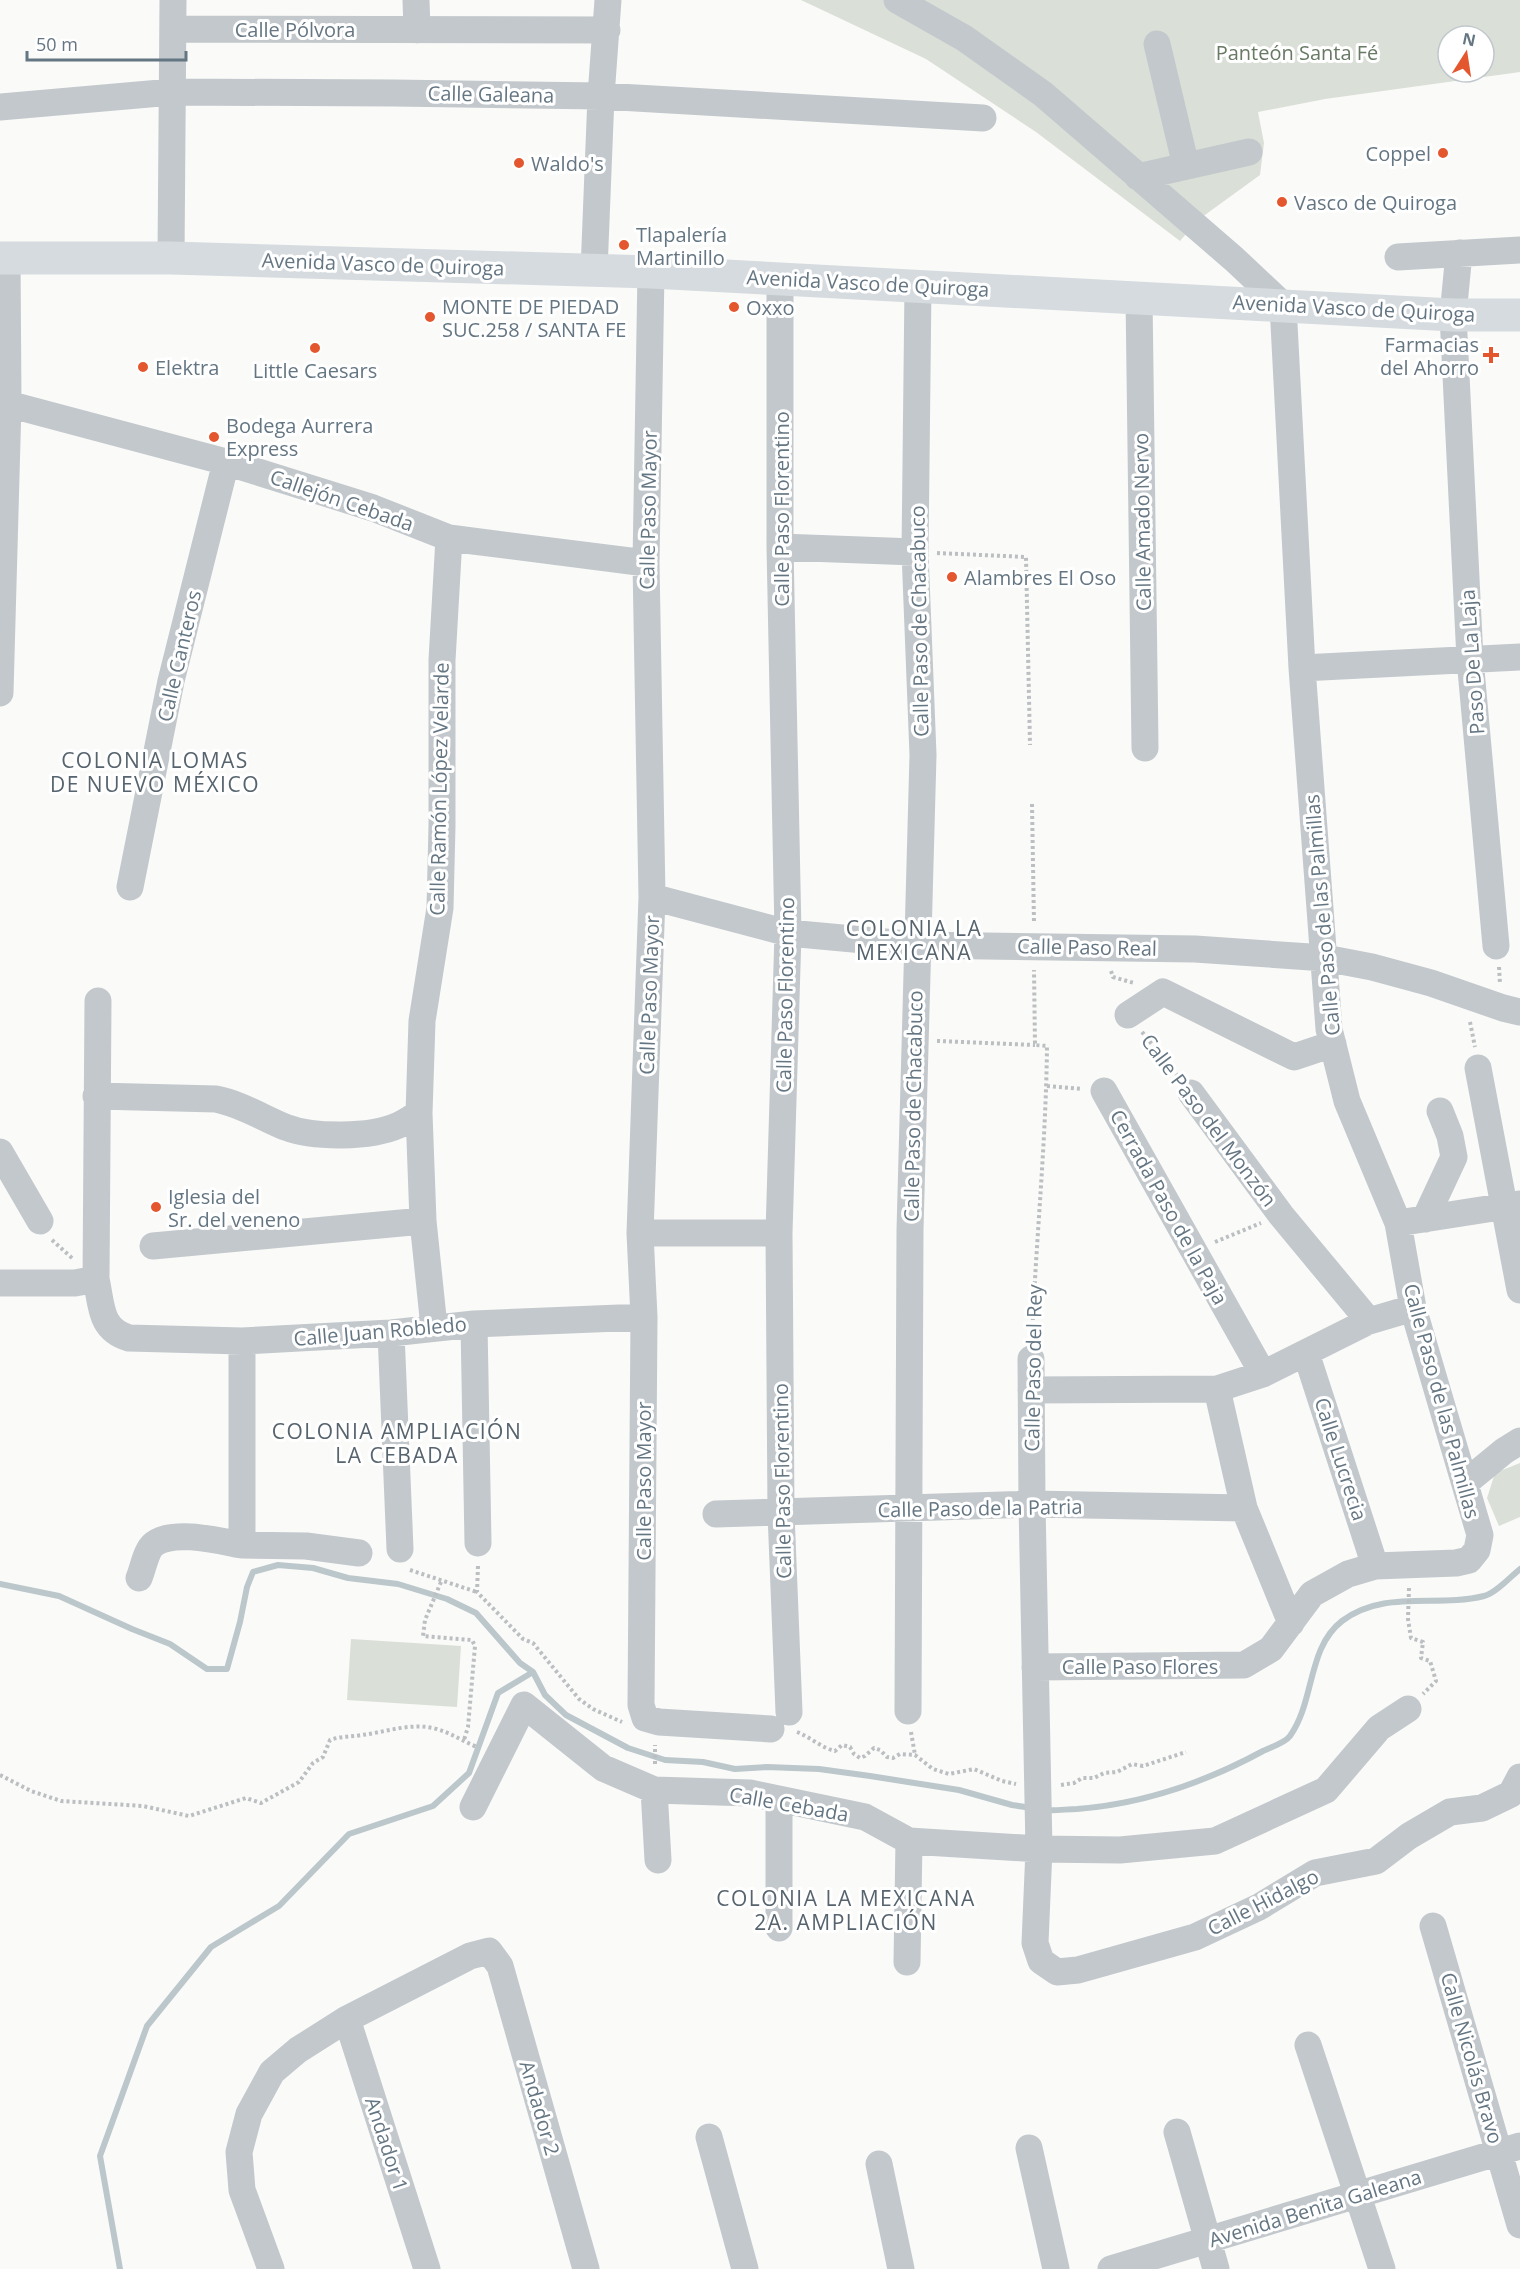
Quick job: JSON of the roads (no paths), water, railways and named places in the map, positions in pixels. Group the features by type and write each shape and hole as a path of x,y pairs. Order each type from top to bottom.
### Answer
{"main road":[{"name":"Avenida Vasco de Quiroga","path":"3,257 171,258 651,272 1453,315 1520,315"}],"street":[{"path":"171,258 172,0"},
{"path":"416,0 417,30"},
{"path":"588,0 608,0 601,96 594,271"},
{"path":"897,0 964,38 1043,94 1234,259 1283,305"},
{"name":"Calle Pólvora","path":"173,29 607,30"},
{"path":"1157,44 1186,166"},
{"name":"Calle Galeana","path":"0,107 172,92 601,96 983,117"},
{"path":"1138,177 1249,152"},
{"path":"1398,257 1520,250"},
{"name":"Paso De La Laja","path":"1459,253 1453,315 1470,659 1496,946"},
{"path":"0,693 8,404 3,257"},
{"name":"Calle Paso Mayor","path":"651,272 646,563 652,897 640,1233 644,1317 641,1705 645,1718 659,1722 780,1721"},
{"name":"Calle Paso Florentino","path":"780,278 780,547 788,933 779,1233 780,1721"},
{"name":"Calle Paso de Chacabuco","path":"908,1711 910,1230 923,754 915,552 918,286"},
{"name":"Calle Amado Nervo","path":"1139,297 1145,748"},
{"name":"Calle Paso de las Palmillas","path":"1283,305 1302,669 1329,1029 1347,1101 1398,1223 1413,1308 1479,1535 1477,1550 1469,1560 1456,1563 1375,1566"},
{"name":"Callejón Cebada","path":"8,404 226,462 373,508 449,538 646,563"},
{"name":"Calle Canteros","path":"130,887 171,681 226,462"},
{"name":"Calle Ramón López Velarde","path":"434,1327 423,1221 419,1113 422,1021 440,908 442,660 449,538"},
{"path":"780,547 915,552"},
{"path":"1302,669 1520,657"},
{"name":"Calle Paso Real","path":"652,897 788,933 918,945 1195,949 1325,958 1372,967 1431,983 1512,1010"},
{"name":"Calle Paso del Monzón","path":"1128,1015 1163,992 1294,1057 1333,1044"},
{"path":"0,1283 75,1283 96,1279 98,1001"},
{"path":"1478,1068 1511,1205 1520,1290"},
{"name":"Cerrada Paso de la Paja","path":"1104,1091 1263,1374"},
{"name":"Calle Paso del Monzón","path":"1191,1093 1281,1215 1369,1322"},
{"path":"96,1096 216,1099 234,1103 287,1128 312,1133 372,1132 398,1125 419,1113"},
{"path":"1425,1219 1454,1157 1450,1136 1440,1111"},
{"path":"0,1152 40,1221"},
{"path":"1398,1223 1511,1205"},
{"path":"153,1246 423,1221"},
{"path":"640,1233 779,1233"},
{"name":"Calle Juan Robledo","path":"96,1279 104,1321 117,1334 129,1338 242,1341 391,1333 474,1323 644,1317"},
{"path":"1030,1390 1217,1389 1263,1374 1369,1322 1413,1308"},
{"path":"474,1323 478,1543"},
{"path":"391,1333 400,1549"},
{"path":"242,1341 242,1545"},
{"name":"Calle Lucrecia","path":"1306,1353 1375,1566"},
{"name":"Calle Paso del Rey","path":"1031,1359 1035,1667 1047,1789 1039,1842 1035,1943"},
{"path":"1217,1389 1244,1508 1292,1623"},
{"path":"1465,1483 1520,1441"},
{"name":"Calle Paso de la Patria","path":"716,1514 1032,1504 1244,1508"},
{"path":"139,1578 152,1545 165,1538 201,1537 242,1545 306,1546 359,1553"},
{"path":"1292,1623 1312,1594 1348,1574 1375,1566"},
{"name":"Calle Paso Flores","path":"1035,1667 1245,1665 1271,1649 1292,1623"},
{"name":"Calle Cebada","path":"473,1807 524,1705 603,1768 654,1790 750,1793 865,1817 909,1840 1039,1842 1120,1850 1215,1841 1326,1790 1378,1728 1408,1709"},
{"name":"Calle Hidalgo","path":"1035,1943 1041,1962 1058,1972 1078,1970 1195,1937 1259,1907 1315,1873 1376,1861 1409,1836 1450,1812 1482,1808 1511,1794 1520,1777"},
{"path":"654,1790 658,1860"},
{"path":"779,1800 779,1928"},
{"path":"908,1962 909,1840"},
{"name":"Calle Nicolás Bravo","path":"1433,1926 1510,2149 1520,2225"},
{"name":"Andador 2","path":"347,2019 471,1956 489,1951 500,1966 586,2269"},
{"path":"271,2269 242,2190 239,2152 249,2114 272,2072 298,2050 347,2019"},
{"name":"Andador 1","path":"347,2019 427,2269"},
{"path":"1308,2044 1382,2269"},
{"path":"1177,2132 1216,2269"},
{"path":"709,2137 745,2269"},
{"path":"1029,2148 1056,2269"},
{"name":"Avenida Benita Galeana","path":"1111,2269 1510,2149"},
{"path":"879,2164 901,2269"}],"waterway":[{"path":"0,1584 59,1596 170,1644 207,1669 227,1669 247,1587 253,1572 278,1565 313,1568 348,1578 398,1584 447,1599 476,1613 520,1663 533,1672 545,1695 566,1715 628,1748 665,1760 703,1762 735,1769 767,1767 819,1769 870,1776 959,1790 1012,1805 1032,1808"},
{"path":"1045,1810 1077,1809 1149,1797 1196,1782 1281,1743 1290,1736 1298,1722 1323,1645 1342,1621 1358,1611 1375,1605 1484,1596 1498,1588 1520,1569"},
{"path":"120,2269 100,2156 147,2026 211,1947 279,1906 349,1834 433,1806 469,1773 498,1693 533,1672"}],"place":[{"name":"Coppel","path":"1443,153"},
{"name":"Waldo's","path":"519,163"},
{"name":"Vasco de Quiroga","path":"1282,202"},
{"name":"Tlapalería Martinillo","path":"624,245"},
{"name":"Oxxo","path":"734,307"},
{"name":"MONTE DE PIEDAD SUC.258 / SANTA FE","path":"430,317"},
{"name":"Little Caesars","path":"315,348"},
{"name":"Farmacias del Ahorro","path":"1491,355"},
{"name":"Elektra","path":"143,367"},
{"name":"Bodega Aurrera Express","path":"214,437"},
{"name":"Alambres El Oso","path":"952,577"},
{"name":"Iglesia del Sr. del veneno","path":"156,1207"}],"district":[{"name":"COLONIA LOMAS DE NUEVO MÉXICO","path":"155,772"},
{"name":"COLONIA LA MEXICANA","path":"914,940"},
{"name":"COLONIA AMPLIACIÓN LA CEBADA","path":"397,1443"},
{"name":"COLONIA LA MEXICANA 2A. AMPLIACIÓN","path":"846,1910"}],"park label":[{"name":"Panteón Santa Fé","path":"1297,52"}]}
